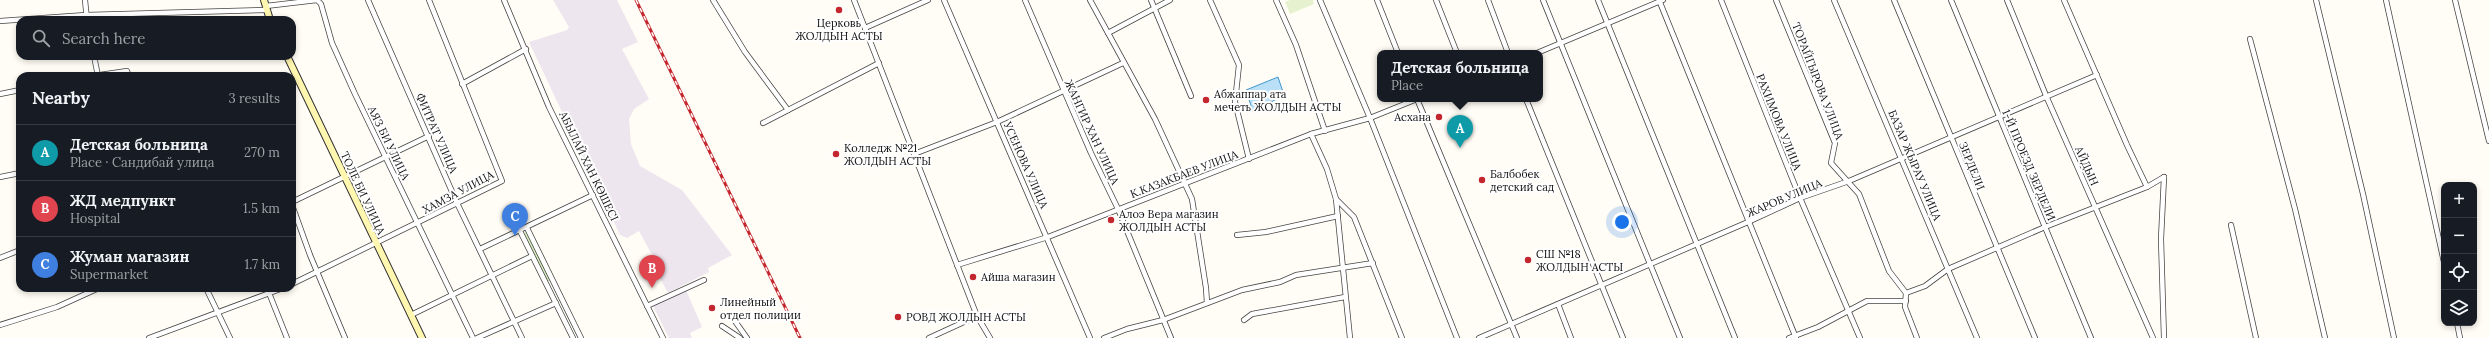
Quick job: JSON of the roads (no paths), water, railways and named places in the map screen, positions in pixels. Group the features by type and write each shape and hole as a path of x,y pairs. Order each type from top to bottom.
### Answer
{"street":[{"path":"85,0 86,16"},
{"name":"АЯЗ БИ УЛИЦА","path":"265,5 317,0 321,4 332,43 451,294 474,338"},
{"name":"ФИТРАТ УЛИЦА","path":"368,0 429,136 457,203 522,338"},
{"name":"ХАМЗА УЛИЦА","path":"296,282 502,181 429,0"},
{"name":"АБЫЛАЙ ХАН КӨШЕСІ","path":"504,0 526,49 549,107 663,338"},
{"path":"713,0 745,52 788,110"},
{"path":"854,0 977,316 990,338"},
{"path":"865,28 928,0"},
{"name":"УСЕНОВА УЛИЦА","path":"944,0 1048,237 1090,338"},
{"name":"ЖАНГИР ХАН УЛИЦА","path":"1025,0 1063,91 1118,209 1171,338"},
{"path":"1090,0 1122,63 1155,119 1192,199 1207,303"},
{"path":"1151,0 1191,96"},
{"path":"1108,33 1170,0"},
{"path":"1210,0 1240,65 1235,102 1249,159"},
{"path":"1276,0 1296,45 1325,131"},
{"path":"1320,0 1370,118 1457,338"},
{"path":"1377,0 1397,50"},
{"path":"1436,0 1456,50"},
{"path":"1488,0 1507,50"},
{"path":"1543,0 1649,265 1680,338"},
{"path":"1598,0 1735,338"},
{"name":"РАХИМОВА УЛИЦА","path":"1721,0 1800,198 1860,338"},
{"name":"ТОРАЙГЫРОВА УЛИЦА","path":"1776,0 1835,143 1831,164 1849,181 1858,194 1889,271 1906,293"},
{"name":"БАЗАР ЖЫРАУ УЛИЦА","path":"1834,0 1902,157 1977,338"},
{"name":"ЗЕРДЕЛИ","path":"1894,0 2035,338"},
{"name":"1-Й ПРОЕЗД ЗЕРДЕЛИ","path":"1951,0 2091,338"},
{"name":"АЙДЫН","path":"2007,0 2047,98 2153,338"},
{"path":"2064,0 2096,76 2147,187"},
{"path":"2316,0 2363,194 2394,338"},
{"path":"2386,0 2442,254"},
{"path":"2455,0 2489,141"},
{"path":"1543,50 1607,22 1660,1 1795,337"},
{"path":"101,16 265,5 269,16"},
{"path":"0,21 16,20"},
{"path":"2250,39 2295,209 2325,338"},
{"path":"462,84 526,49"},
{"path":"95,60 97,72"},
{"name":"ТОЛЕ БИ УЛИЦА","path":"289,60 295,72"},
{"path":"763,123 879,63"},
{"path":"914,154 997,122 1122,63"},
{"name":"ТОЛЕ БИ УЛИЦА","path":"296,75 422,338"},
{"name":"ЖАРОВ УЛИЦА","path":"1479,338 1512,325 1601,284 1697,245 1800,198 1849,181 1902,157 2047,98 2096,76"},
{"path":"0,94 16,91"},
{"name":"К.КАЗАКБАЕВ УЛИЦА","path":"957,265 1048,237 1311,134 1370,118 1410,102"},
{"path":"1418,102 1517,338"},
{"path":"1527,102 1624,338"},
{"path":"1311,134 1327,169 1336,199 1350,338"},
{"path":"296,200 344,175 429,136"},
{"path":"0,177 16,174"},
{"path":"1917,338 1905,307 1906,293 1925,286 1948,269 2046,227 2147,187 2164,177 2161,239 2164,338"},
{"path":"480,249 527,228 593,195"},
{"path":"1336,199 1354,217 1402,338"},
{"path":"1237,235 1266,232 1338,216"},
{"path":"296,217 316,271 345,338"},
{"path":"2231,225 2256,338"},
{"path":"527,228 581,338"},
{"path":"520,231 573,338"},
{"path":"0,258 16,252"},
{"path":"411,314 532,256"},
{"path":"1104,338 1127,329 1164,320 1242,290 1280,282 1296,275 1342,270 1373,263"},
{"path":"647,306 704,280"},
{"path":"0,325 57,307 89,292"},
{"path":"208,292 230,338"},
{"path":"269,292 287,338"},
{"path":"149,338 276,292"},
{"path":"1244,320 1252,314 1345,297"},
{"path":"1789,338 1795,337 1850,312 1867,301 1906,300"},
{"path":"477,338 556,303"},
{"path":"1558,304 1570,338"},
{"path":"929,338 977,316"},
{"path":"732,317 747,338"},
{"path":"722,326 740,338"},
{"path":"2458,326 2460,338"}],"water":[{"path":"1278,77 1284,95 1253,112 1246,90"}],"railway":[{"path":"636,0 800,338"}],"place":[{"name":"Церковь ЖОЛДЫН АСТЫ","path":"839,10"},
{"name":"Абжаппар ата мечеть ЖОЛДЫН АСТЫ","path":"1206,100"},
{"name":"Асхана","path":"1439,117"},
{"name":"Детская больница","path":"1460,148"},
{"name":"Колледж №21 ЖОЛДЫН АСТЫ","path":"836,154"},
{"name":"Балбобек детский сад","path":"1482,180"},
{"name":"Алоэ Вера магазин ЖОЛДЫН АСТЫ","path":"1111,220"},
{"name":"Жуман магазин","path":"515,236"},
{"name":"СШ №18 ЖОЛДЫН АСТЫ","path":"1528,260"},
{"name":"Айша магазин","path":"973,277"},
{"name":"ЖД медпункт","path":"652,288"},
{"name":"Линейный отдел полиции","path":"712,308"},
{"name":"РОВД ЖОЛДЫН АСТЫ","path":"898,317"}]}
